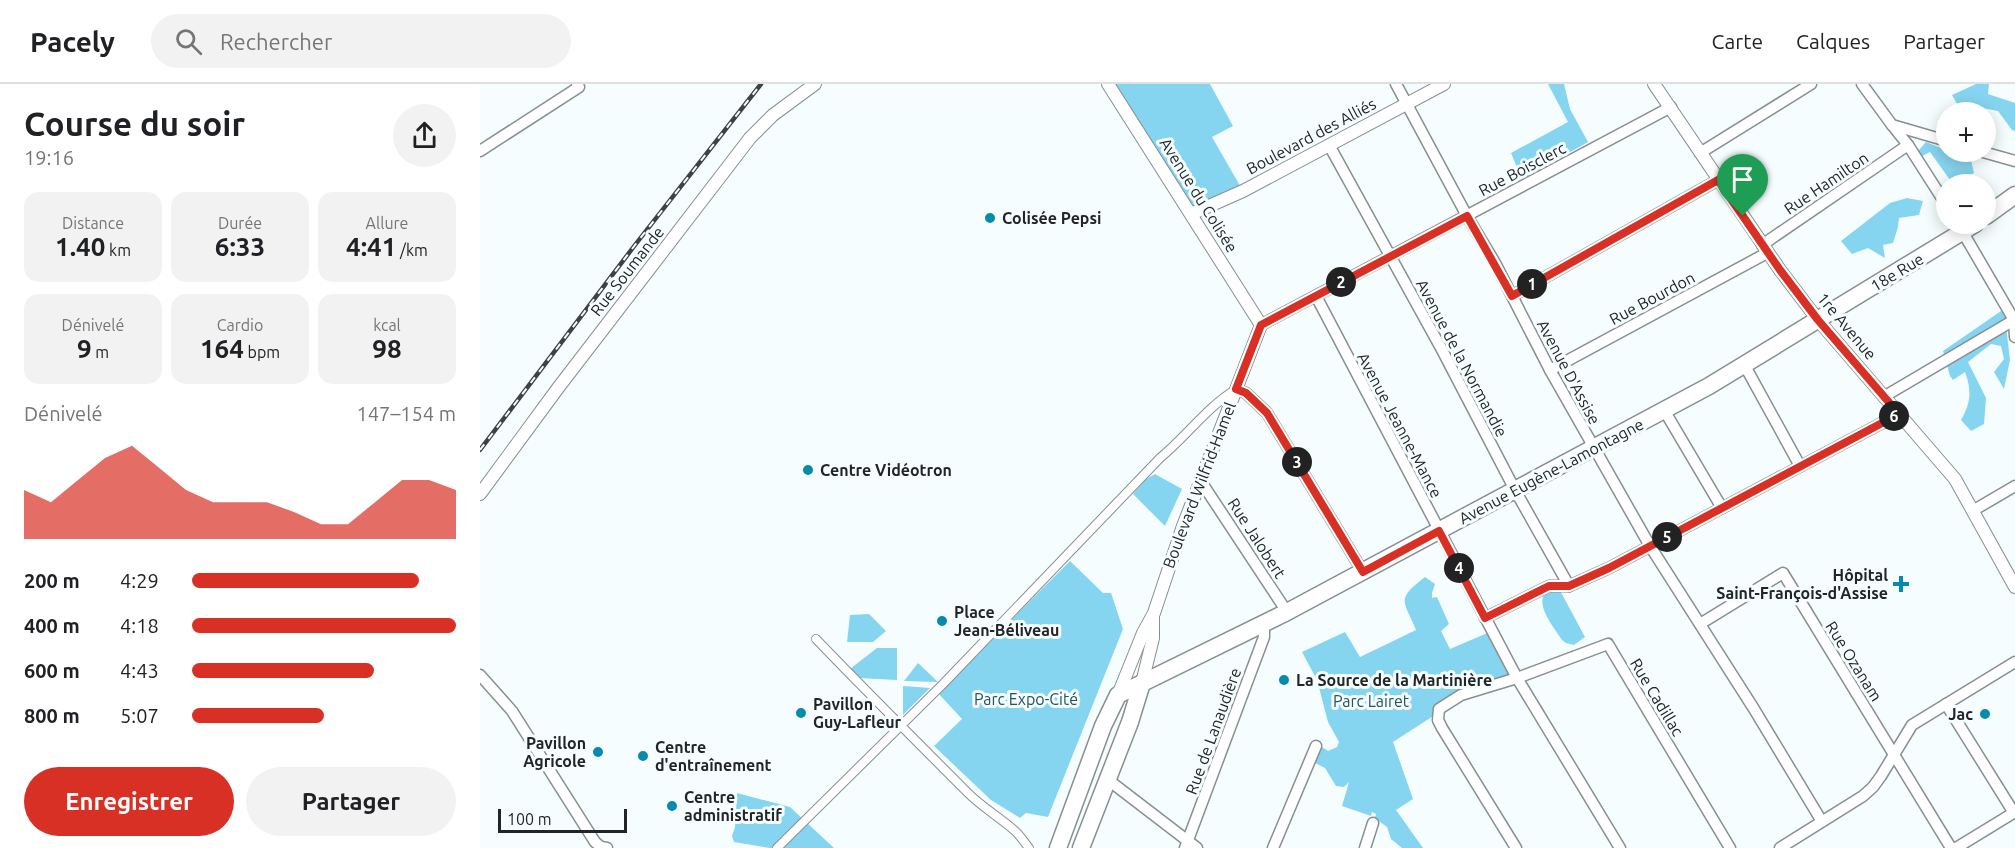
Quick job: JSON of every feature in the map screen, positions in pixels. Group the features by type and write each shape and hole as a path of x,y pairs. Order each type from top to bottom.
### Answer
{"main road":[{"path":"1996,209 2015,195"},
{"name":"18e Rue","path":"1818,320 1953,234"},
{"name":"Avenue Eugène-Lamontagne","path":"1118,695 1264,624 1363,572 1745,366 1818,320"},
{"name":"Boulevard Wilfrid-Hamel","path":"1081,848 1130,722 1142,683"},
{"name":"Boulevard Wilfrid-Hamel","path":"1058,848 1103,726 1118,695"}],"street":[{"path":"480,151 579,87 577,84"},
{"name":"Rue Soumande","path":"480,494 558,388 750,138 773,115 815,84"},
{"name":"Avenue du Colisée","path":"1108,84 1261,325"},
{"name":"Avenue D'Assise","path":"1396,84 1550,370 1650,546 1754,708 1821,820"},
{"name":"Boulevard des Alliés","path":"1191,214 1243,190 1444,84"},
{"name":"1re Avenue","path":"1654,84 1765,249 1818,320 1955,479 2015,587"},
{"path":"1700,153 1811,84"},
{"path":"1862,84 1908,145 1936,189"},
{"name":"Rue Boisclerc","path":"1261,325 1671,107"},
{"path":"1892,125 1936,138"},
{"name":"Avenue de la Normandie","path":"1329,145 1569,586"},
{"name":"Rue Hamilton","path":"1765,249 1908,145"},
{"path":"1996,156 2015,161"},
{"path":"1512,296 1718,180"},
{"path":"1970,234 2014,320 2015,337"},
{"name":"Rue Bourdon","path":"1550,370 1765,249"},
{"name":"Avenue Jeanne-Mance","path":"1316,296 1517,678 1620,848"},
{"path":"1885,396 2014,320"},
{"name":"Boulevard Wilfrid-Hamel","path":"1118,695 1143,633 1154,613 1166,571 1261,325"},
{"path":"1745,366 1800,466"},
{"path":"777,848 943,684 1219,399 1236,389 1246,393 1267,413 1363,572"},
{"path":"1664,410 1722,508"},
{"path":"1485,618 1549,586 1569,586 1609,568 1899,414"},
{"name":"Rue Jalobert","path":"1200,480 1287,612"},
{"path":"1974,510 2015,486"},
{"name":"Rue Ozanam","path":"1700,624 1783,573 1951,848"},
{"name":"Boulevard Wilfrid-Hamel","path":"1142,683 1153,638 1154,613"},
{"name":"Rue de Lanaudière","path":"1190,846 1264,637 1264,624"},
{"path":"816,639 979,804 1015,831 1029,848"},
{"name":"Rue Cadillac","path":"1517,678 1608,644 1730,848"},
{"path":"1780,848 1821,820 1863,796 1873,787 1912,725 2015,662"},
{"path":"480,675 512,711 595,842 600,848 607,848"},
{"path":"1516,848 1442,728 1438,713 1444,705 1461,695 1517,678"},
{"path":"1946,704 2014,812 1956,848"},
{"path":"1273,848 1316,746"},
{"path":"1107,779 1190,846"},
{"path":"1365,848 1373,823"}],"green space":[{"path":"1106,84 1210,84 1233,126 1212,137 1243,191 1191,214"},
{"path":"1548,84 1564,84 1570,109 1588,142 1522,179 1511,153 1568,122"},
{"path":"1976,84 1989,84 1988,94 2015,103 2015,131 1996,111 1996,102 1956,102 1952,95"},
{"path":"1926,142 1936,146 1936,160 1930,152 1918,158 1919,150"},
{"path":"1937,162 1971,162 1974,173 1972,174 1946,174"},
{"path":"1907,198 1923,201 1919,215 1899,218 1893,243 1883,245 1885,258 1868,248 1852,254 1841,241 1890,203"},
{"path":"2004,309 2010,360 2004,389 1994,372 2004,359 2001,346 1991,344 1968,362 1986,398 1984,424 1971,431 1961,420 1969,397 1969,385 1965,372 1953,380 1943,351"},
{"path":"1155,474 1182,489 1165,526 1133,494 1146,479"},
{"name":"Parc Expo-Cité","path":"1070,561 1103,593 1111,593 1123,629 1048,817 1026,813 1020,818 991,800 934,746 962,719 938,693"},
{"name":"Parc Lairet","path":"1425,577 1435,584 1432,598 1437,597 1449,624 1441,631 1450,649 1492,631 1517,678 1486,686 1393,742 1413,799 1396,810 1423,848 1402,848 1391,839 1387,827 1375,818 1376,814 1372,812 1371,816 1342,806 1349,782 1344,787 1336,786 1325,768 1315,763 1318,744 1328,751 1337,747 1339,742 1328,722 1317,680 1302,652 1345,632 1360,657 1416,630 1405,601 1409,591"},
{"path":"1556,583 1585,637 1574,645 1562,640 1544,610 1543,596"},
{"path":"869,614 886,631 873,642 847,642 850,615"},
{"path":"877,648 897,648 897,680 858,678 850,669"},
{"path":"918,663 938,682 904,681"},
{"path":"903,686 930,688 903,715"},
{"path":"737,793 790,807 834,848 770,848 734,842 732,836 735,827"}],"railway":[{"path":"480,450 635,245 761,84"}],"place":[{"name":"Colisée Pepsi","path":"990,218"},
{"name":"Centre Vidéotron","path":"808,470"},
{"name":"Hôpital Saint-François-d'Assise","path":"1901,584"},
{"name":"Place Jean-Béliveau","path":"942,621"},
{"name":"La Source de la Martinière","path":"1284,680"},
{"name":"Pavillon Guy-Lafleur","path":"801,713"},
{"name":"Jac","path":"1985,714"},
{"name":"Pavillon Agricole","path":"598,752"},
{"name":"Centre d'entraînement","path":"643,756"},
{"name":"Centre administratif","path":"672,806"}],"route":[{"path":"1718,180 1743,216 1767,253 1818,320 1899,414 1609,568 1569,586 1549,586 1485,618 1439,531 1363,572 1267,413 1246,393 1236,389 1261,325 1467,216 1512,296 1718,180"}]}
